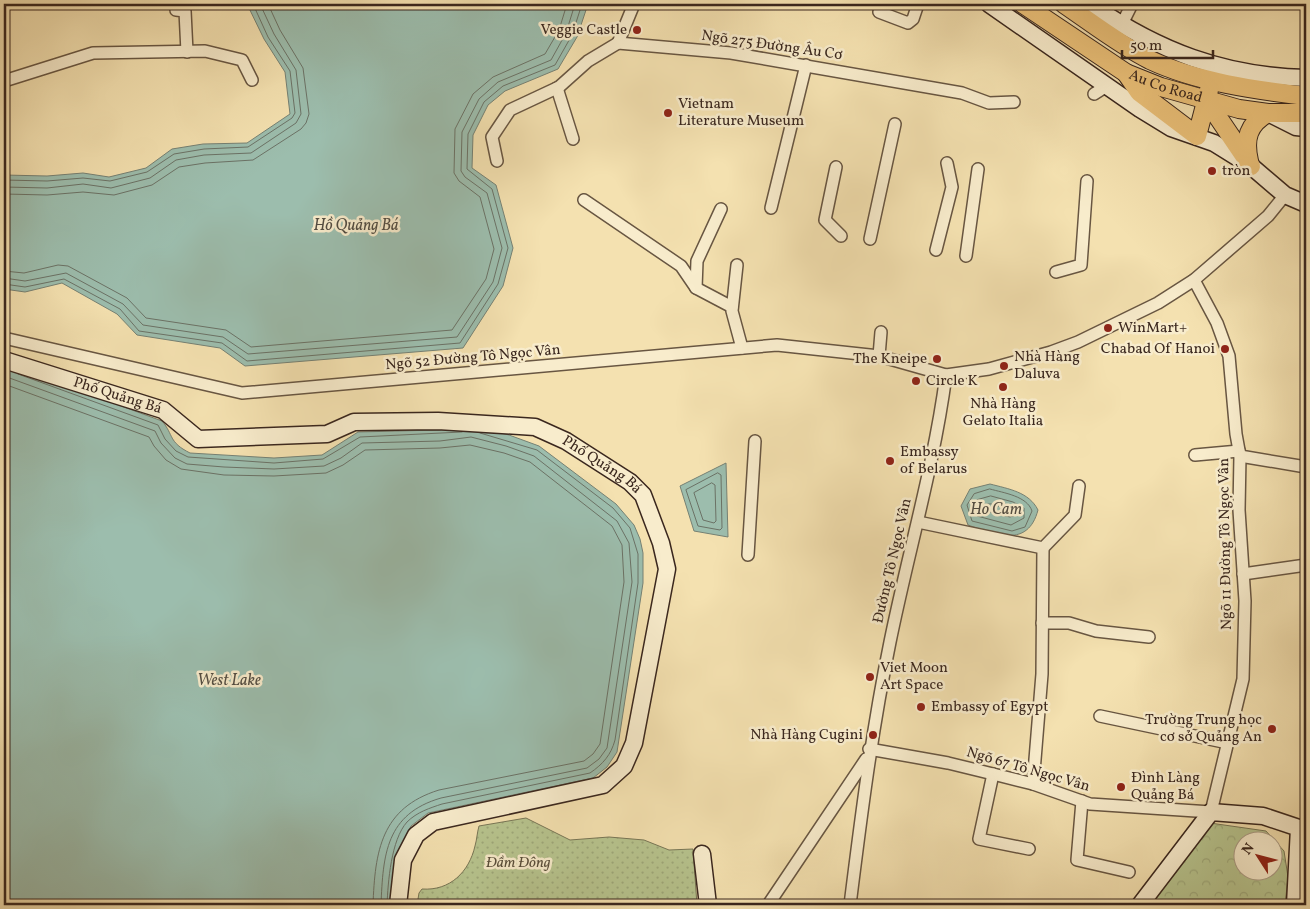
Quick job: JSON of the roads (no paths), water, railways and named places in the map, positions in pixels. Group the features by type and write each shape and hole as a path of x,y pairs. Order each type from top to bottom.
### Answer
{"main road":[{"name":"Au Co Road","path":"1024,4 1126,73 1161,87 1207,102 1268,113 1306,99"},
{"name":"Au Co Road","path":"1064,4 1148,59 1171,69 1306,99"},
{"path":"1126,73 1139,92 1198,136 1207,102 1210,79"},
{"path":"1207,102 1251,166"},
{"path":"1251,166 1246,138 1254,123 1268,113"}],"street":[{"path":"176,4 176,10 185,11 187,52"},
{"path":"497,161 492,137 510,110 557,88 588,61 618,43 634,4"},
{"path":"878,12 908,23 913,19 918,4"},
{"name":"Au Co Road","path":"989,4 1101,89 1171,128 1214,143 1251,166 1285,195 1306,204"},
{"path":"1090,4 1122,26 1160,46 1200,61 1259,75 1306,78"},
{"path":"1122,26 1132,4"},
{"name":"Ngõ 275 Đường Âu Cơ","path":"618,43 731,53 806,64 962,93 989,103 1014,102"},
{"path":"4,81 93,53 205,51 242,60 252,80"},
{"path":"771,208 806,64"},
{"path":"557,88 573,139"},
{"name":"Au Co Road","path":"1268,113 1296,127 1306,128"},
{"path":"870,239 895,124"},
{"path":"936,250 952,187 947,163"},
{"path":"836,167 825,220 841,236"},
{"path":"966,256 978,169"},
{"path":"1056,272 1080,265 1087,180"},
{"path":"946,375 989,369 1060,349 1158,303 1194,280 1268,216 1285,195"},
{"path":"584,200 681,266 696,288 732,307"},
{"path":"696,288 697,261 721,209"},
{"path":"737,264 732,307 742,348"},
{"name":"Ngõ 11 Đường Tô Ngọc Vân","path":"1194,280 1217,323 1229,356 1240,453 1239,510 1245,601 1239,652 1243,679 1211,812"},
{"path":"879,356 881,332"},
{"name":"Ngõ 52 Đường Tô Ngọc Vân","path":"4,338 242,393 742,348 785,346 879,356 946,375"},
{"name":"Phố Quảng Bá","path":"4,360 163,410 198,439 328,434 354,422 438,421 534,427 566,441 630,482 644,495 661,543 667,569 634,743 624,766 603,784 433,822 416,835 403,860 398,905"},
{"name":"Đường Tô Ngọc Vân","path":"850,905 868,753 901,590 939,426 946,375"},
{"path":"748,555 755,441"},
{"path":"1195,455 1240,453 1306,467"},
{"path":"1033,784 1042,674 1043,548 1075,516 1079,486"},
{"path":"918,522 1043,548"},
{"path":"1243,574 1306,564"},
{"path":"1042,623 1069,623 1096,631 1149,637"},
{"path":"1100,716 1228,743"},
{"path":"768,905 868,753"},
{"name":"Ngõ 67 Tô Ngọc Vân","path":"868,753 948,763 1033,784 1090,804 1211,812"},
{"path":"993,774 979,839 1029,849"},
{"path":"1082,801 1077,860 1129,872"},
{"path":"1140,905 1211,812 1263,816 1303,829 1295,905"},
{"path":"702,854 708,905"}],"water":[{"name":"Hồ Quảng Bá","path":"247,4 588,4 577,37 558,69 505,91 488,105 473,135 472,168 496,185 513,248 503,286 463,348 245,366 220,348 137,335 117,314 62,283 25,292 4,289 4,175 47,176 83,173 109,177 146,168 172,149 203,144 247,143 290,114 285,72 264,39"},
{"name":"West Lake","path":"4,363 162,421 175,442 190,453 274,458 322,455 358,432 439,430 472,426 509,435 539,446 616,504 634,525 640,539 643,553 643,583 617,752 607,767 593,778 428,813 411,826 399,849 392,905 4,905"},
{"path":"726,463 728,537 694,531 680,486"},
{"name":"Ho Cam","path":"990,484 1018,492 1034,504 1038,510 1027,530 1010,536 1000,535 968,525 961,506 970,489"}],"place":[{"name":"Veggie Castle","path":"637,30"},
{"name":"Vietnam Literature Museum","path":"668,113"},
{"name":"tròn","path":"1212,171"},
{"name":"WinMart+","path":"1108,328"},
{"name":"Chabad Of Hanoi","path":"1225,349"},
{"name":"The Kneipe","path":"937,359"},
{"name":"Nhà Hàng Daluva","path":"1004,366"},
{"name":"Circle K","path":"916,381"},
{"name":"Nhà Hàng Gelato Italia","path":"1003,387"},
{"name":"Embassy of Belarus","path":"890,461"},
{"name":"Viet Moon Art Space","path":"870,677"},
{"name":"Embassy of Egypt","path":"921,707"},
{"name":"Trường Trung học cơ sở Quảng An","path":"1272,729"},
{"name":"Nhà Hàng Cugini","path":"873,735"},
{"name":"Đình Làng Quảng Bá","path":"1121,787"}],"park label":[{"name":"Đầm Đông","path":"518,863"}]}
